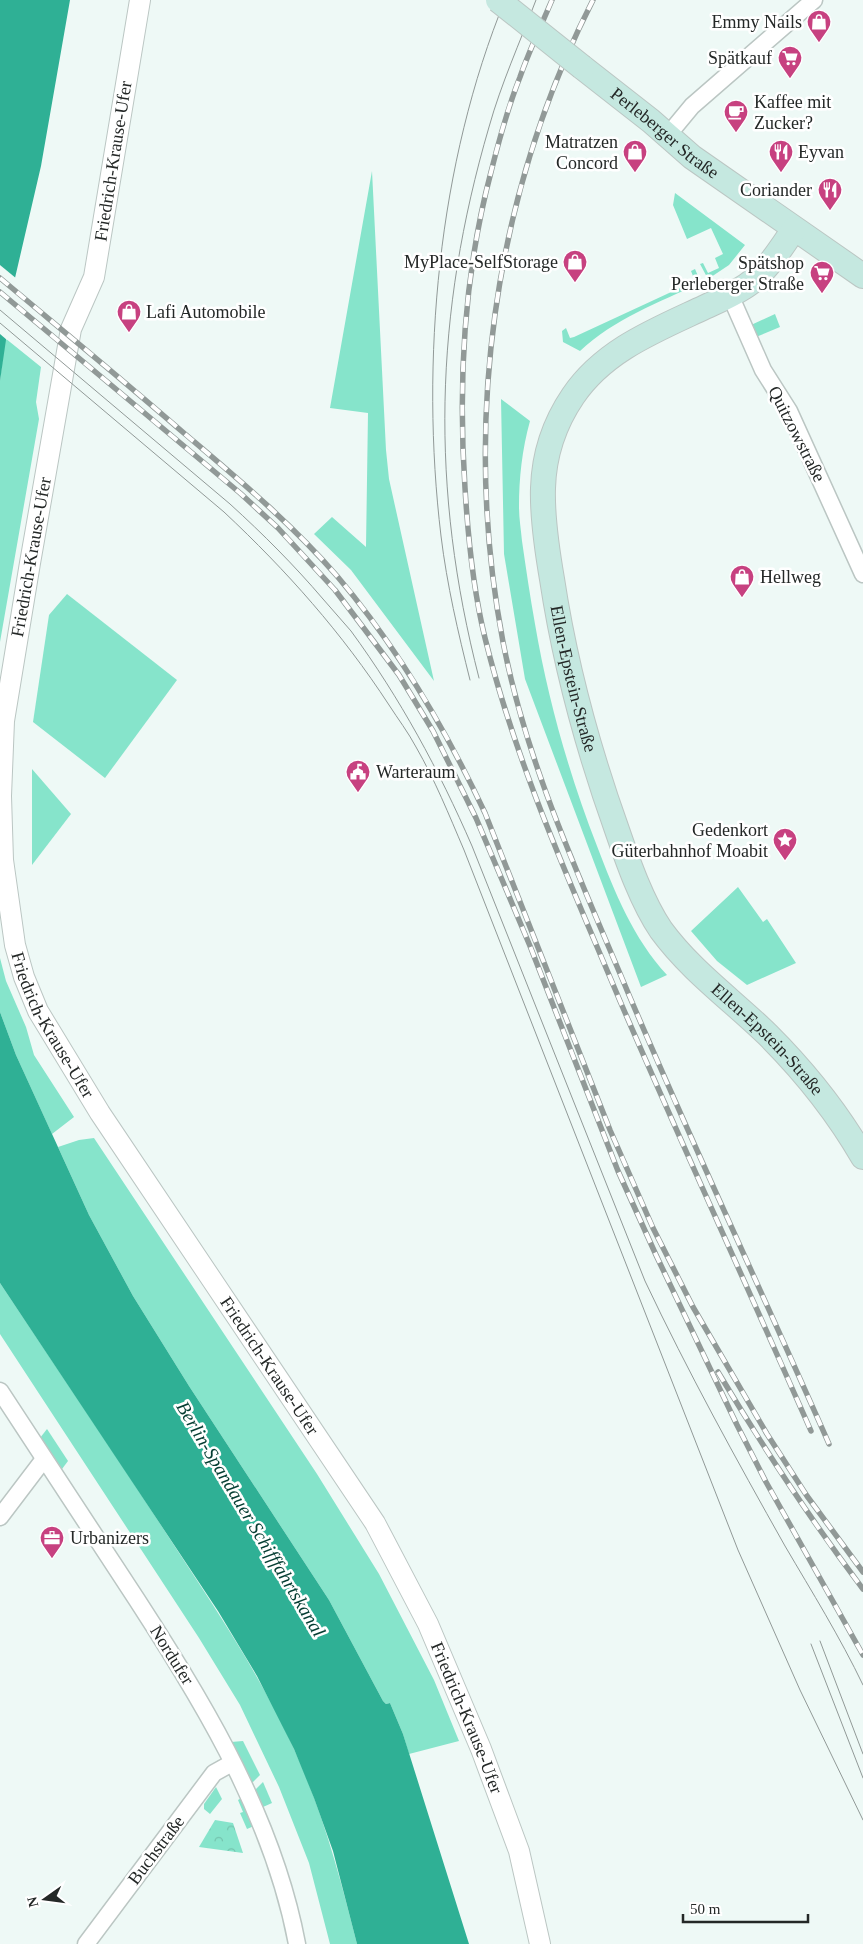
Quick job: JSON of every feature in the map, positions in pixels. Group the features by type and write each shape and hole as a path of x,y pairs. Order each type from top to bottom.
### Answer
{"main road":[{"name":"Perleberger Straße","path":"498,0 668,135 692,157 863,276"},
{"name":"Ellen-Epstein-Straße","path":"794,229 765,270 748,284 730,295 636,340 594,370 574,394 558,420 544,467 543,491 548,556 562,639 580,714 601,786 626,855 647,904 660,928 679,952 767,1034 802,1071 844,1127 863,1158"}],"street":[{"name":"Friedrich-Krause-Ufer","path":"140,0 94,277 71,329 4,721 1,796 3,860 15,944 24,977 38,1011 100,1113 375,1523 384,1540 428,1624 481,1749 519,1851 540,1944"},
{"path":"668,135 687,111 814,0"},
{"name":"Quitzowstraße","path":"730,295 763,370 789,411 863,574"},
{"name":"Nordufer","path":"0,1391 166,1643 199,1698 258,1819 281,1881 297,1944"},
{"path":"0,1517 44,1459"},
{"name":"Buchstraße","path":"86,1944 214,1772 232,1763"}],"green space":[{"path":"372,171 389,479 434,681 351,570 314,534 332,517 366,547 368,413 330,408"},
{"path":"675,193 745,245 729,265 708,279 700,264 703,263 708,273 719,268 715,258 723,254 711,228 687,239 673,205"},
{"path":"695,269 701,283 622,320 580,351 563,342 562,331 566,328 570,338 574,337 695,281 691,271"},
{"path":"775,314 780,327 756,337 751,325"},
{"path":"5,338 41,367 36,402 39,419 0,642 0,381"},
{"path":"501,399 530,421 520,475 519,511 528,582 540,652 560,736 587,819 618,898 644,946 667,975 641,987 525,679 504,554"},
{"path":"67,594 177,680 105,778 33,722 49,615"},
{"path":"32,769 71,814 32,865"},
{"path":"738,887 763,922 767,919 796,963 747,985 717,961 691,931"},
{"path":"0,958 6,981 26,1027 34,1055 74,1117 52,1134 16,1055 0,1012"},
{"path":"94,1138 317,1474 379,1574 434,1680 459,1741 409,1754 390,1703 386,1704 383,1701 329,1600 189,1386 133,1296 89,1215 58,1147 79,1140"},
{"path":"0,1283 202,1588 235,1640 281,1721 314,1797 337,1869 357,1944 330,1944 309,1863 279,1787 240,1705 199,1638 0,1334"},
{"path":"47,1429 68,1461 62,1469 40,1438"},
{"path":"243,1741 260,1775 252,1783 231,1742"},
{"path":"263,1782 272,1803 263,1807 255,1790"},
{"path":"216,1787 222,1799 210,1814 204,1809 204,1804"},
{"path":"243,1797 254,1826 247,1829 240,1813 243,1812 238,1800"},
{"path":"215,1820 233,1823 243,1853 199,1847"}],"water":[{"path":"0,0 70,0 41,166 15,278 0,381"},
{"name":"Berlin-Spandauer Schifffahrtskanal","path":"0,1012 16,1055 89,1215 133,1296 189,1386 329,1600 383,1701 386,1704 390,1703 403,1734 469,1944 357,1944 333,1851 314,1798 294,1749 257,1676 218,1611 0,1283"}],"pier":[{"path":"0,265 17,279 7,340 0,334"}],"tram line":[{"path":"470,680 453,608 441,536 435,469 433,401 434,332 440,264 450,195 464,128 482,63 505,0"},
{"path":"479,678 463,607 452,538 446,470 445,402 449,334 457,266 471,197 489,127 505,79 536,0"},
{"path":"0,310 230,504 278,550 348,627 386,682 432,762 472,846 645,1281 695,1382 863,1685"},
{"path":"0,323 224,512 270,557 333,628 371,678 413,741 436,785 464,850 738,1550 800,1690 863,1820"},
{"path":"820,1641 863,1754"},
{"path":"811,1644 863,1778"}],"railway":[{"path":"552,0 531,48 501,136 482,211 469,289 465,329 462,409 465,488 477,601 485,638 512,731 545,822 643,1055 811,1431"},
{"path":"593,0 559,75 531,153 510,232 495,314 487,396 486,478 491,560 503,642 513,688 526,733 574,865 678,1108 829,1444"},
{"path":"0,278 162,414 283,520 337,576 400,660 454,750 485,813 610,1130 653,1228 693,1307 767,1434 807,1496 863,1572"},
{"path":"0,292 240,493 278,528 335,590 399,675 433,731 476,818 530,946 618,1171 656,1255 766,1482 863,1655"},
{"path":"718,1372 752,1428 824,1536 863,1589"}],"place":[{"name":"Emmy Nails","path":"819,43"},
{"name":"Spätkauf","path":"790,79"},
{"name":"Kaffee mit Zucker?","path":"736,133"},
{"name":"Matratzen Concord","path":"635,173"},
{"name":"Eyvan","path":"781,173"},
{"name":"Coriander","path":"830,211"},
{"name":"MyPlace-SelfStorage","path":"575,283"},
{"name":"Spätshop Perleberger Straße","path":"822,294"},
{"name":"Lafi Automobile","path":"129,333"},
{"name":"Hellweg","path":"742,598"},
{"name":"Warteraum","path":"358,793"},
{"name":"Gedenkort Güterbahnhof Moabit","path":"785,861"},
{"name":"Urbanizers","path":"52,1559"}]}
